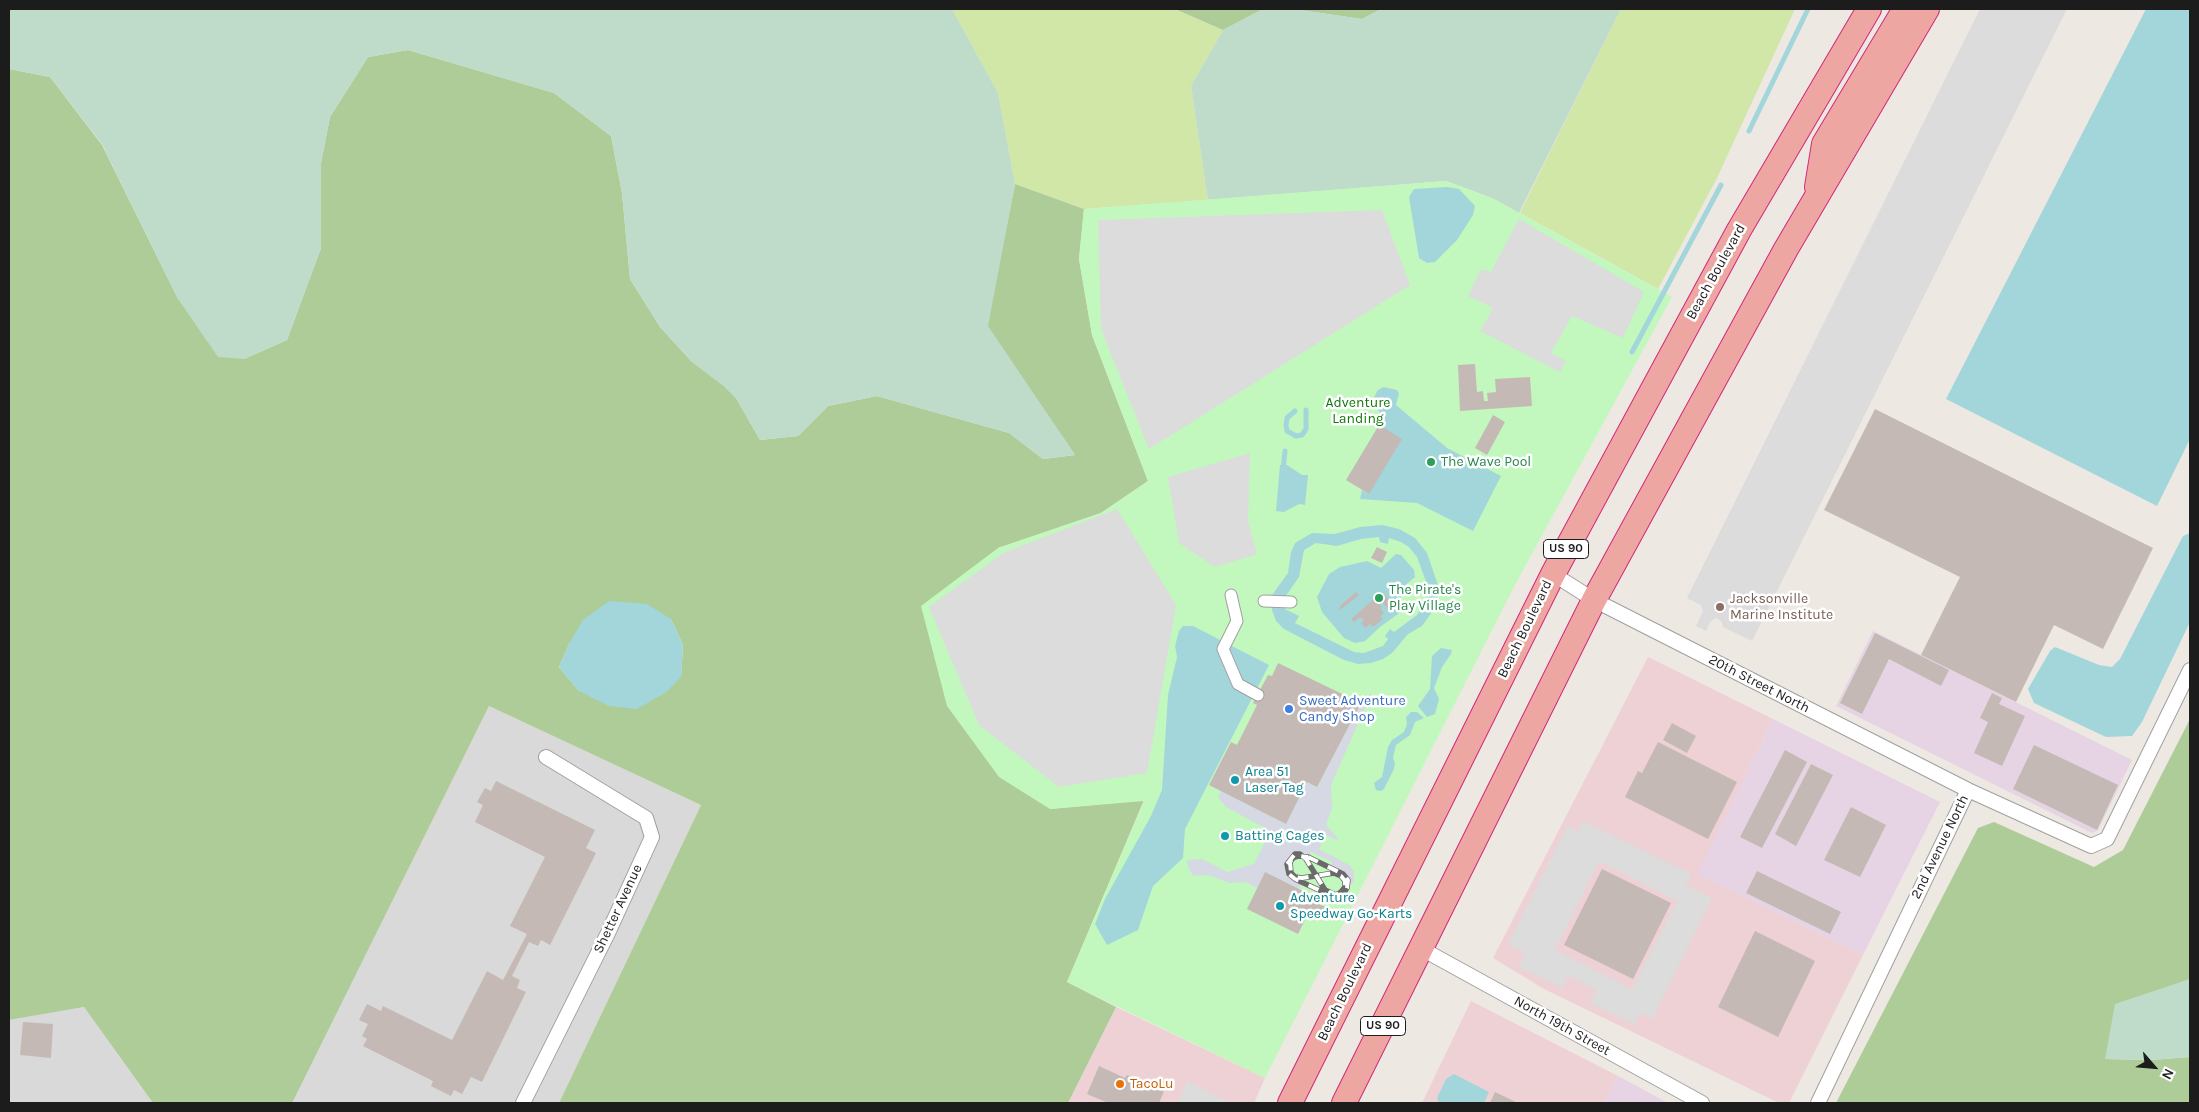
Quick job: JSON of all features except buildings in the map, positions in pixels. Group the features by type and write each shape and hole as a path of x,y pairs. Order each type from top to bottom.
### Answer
{"highway":[{"name":"Beach Boulevard","path":"1290,1103 1553,574 1739,230 1869,9"},
{"path":"1815,201 1824,144 1905,9"},
{"name":"US 90","path":"1344,1103 1594,600 1695,414 1815,201 1927,9"}],"street":[{"name":"20th Street North","path":"1553,574 1594,600 1968,790"},
{"path":"1231,595 1237,621 1223,649 1238,684 1258,695"},
{"path":"1264,602 1291,602"},
{"name":"2nd Avenue North","path":"1818,1103 1968,790 2091,846 2107,839 2190,670"},
{"name":"Shetter Avenue","path":"523,1103 608,932 652,837 646,818 546,757"},
{"name":"North 19th Street","path":"1422,949 1702,1103"}],"shaded area":[{"path":"1980,9 2067,9 1752,641 1723,627 1722,622 1716,618 1710,622 1706,631 1696,626 1703,611 1701,605 1687,598"},
{"path":"1382,210 1410,285 1149,449 1101,329 1098,220"},
{"path":"1519,219 1644,292 1623,338 1572,316 1551,353 1566,361 1560,372 1480,331 1493,308 1468,296 1481,269 1491,272"},
{"path":"1250,453 1248,521 1257,554 1215,567 1179,543 1168,477"},
{"path":"1117,509 1176,605 1147,773 1059,787 979,725 929,607 1003,553"},
{"path":"1873,631 2132,760 2098,830 2092,833 1836,706"},
{"path":"1648,657 1773,719 1698,874 1863,955 1789,1103 1779,1103 1544,989 1493,958"},
{"path":"1372,692 1331,785 1332,808 1326,825 1338,841 1326,835 1319,849 1349,865 1354,872 1354,880 1348,890 1349,879 1344,873 1330,867 1332,862 1311,852 1309,856 1297,852 1291,855 1284,866 1291,878 1301,884 1299,889 1265,872 1257,888 1245,882 1230,883 1208,875 1193,876 1188,867 1187,860 1202,859 1227,872 1254,864 1268,836 1265,828 1226,807 1218,797 1221,791 1286,824 1307,782 1317,787 1361,703"},
{"path":"489,706 701,805 559,1103 290,1103"},
{"path":"1773,719 1940,802 1863,955 1697,874"},
{"path":"1583,821 1691,874 1686,885 1712,898 1652,1019 1640,1013 1634,1025 1590,1003 1596,990 1568,976 1562,988 1519,967 1525,953 1508,944 1567,826 1578,832","holes":["1599,861 1677,901 1632,989 1555,950"]},
{"path":"1471,1001 1618,1076 1605,1103 1422,1103"},
{"path":"84,1007 153,1103 9,1103 9,1020"},
{"path":"1116,1007 1265,1078 1254,1103 1068,1103"},
{"path":"1618,1076 1668,1103 1605,1103"},
{"path":"1187,1081 1230,1103 1178,1103"}],"green space":[{"path":"9,9 952,9 998,93 1015,184 988,326 1075,455 1043,459 1009,433 877,396 828,406 798,436 760,440 736,398 724,386 691,361 660,327 630,279 622,193 611,136 554,93 408,50 368,57 330,117 321,163 321,248 287,340 244,359 218,357 178,299 102,144 50,77 9,69"},
{"path":"952,9 1175,9 1223,30 1191,86 1208,200 1084,209 1015,184 998,93"},
{"path":"1175,9 1263,9 1223,30"},
{"path":"1263,9 1293,9 1362,19 1381,9 1621,9 1519,213 1492,198 1446,181 1208,200 1191,86 1223,30"},
{"path":"1293,9 1381,9 1362,19"},
{"path":"1621,9 1795,9 1717,178 1658,289 1520,213"},
{"path":"408,50 554,93 611,136 622,193 630,279 660,327 691,361 724,386 736,398 760,440 798,436 828,406 877,396 1009,433 1043,459 1075,455 987,326 1015,184 1084,209 1079,259 1092,335 1148,481 1101,513 998,548 1050,809 1144,800 1067,982 1116,1007 1068,1103 559,1103 701,805 489,706 292,1103 153,1103 84,1007 9,1020 9,69 50,77 102,145 178,299 244,359 287,340 321,248 321,163 330,117 368,57","holes":["671,619 683,645 681,677 579,691 559,667 570,642"]},
{"name":"Adventure Landing","path":"1446,181 1492,198 1672,297 1516,583 1265,1078 1067,982 1144,801 1050,809 999,777 947,706 921,606 998,548 1101,513 1148,481 1092,335 1079,259 1084,209"},
{"path":"2190,719 2190,979 2182,982 2105,1059 2151,1060 2190,1057 2190,1103 1836,1103 1978,828 1994,822 2094,867 2123,850"},
{"path":"2190,979 2190,1057 2151,1060 2105,1059 2115,1004"}],"water":[{"path":"2146,9 2190,9 2190,439 2157,506 1946,399"},
{"path":"1447,187 1459,189 1475,206 1473,215 1457,240 1435,262 1427,263 1419,258 1409,197 1414,189"},
{"name":"The Wave Pool","path":"1383,387 1397,390 1399,394 1396,405 1447,448 1501,476 1473,531 1417,503 1360,499 1362,490 1369,494 1379,425 1383,417 1374,404 1374,398 1377,391"},
{"path":"1280,465 1287,465 1302,475 1308,475 1305,505 1299,504 1284,512 1276,511"},
{"path":"1382,525 1399,529 1415,538 1427,553 1439,588 1437,605 1422,626 1408,634 1392,653 1383,659 1371,663 1358,664 1344,660 1284,629 1276,621 1272,610 1272,595 1288,573 1291,552 1295,543 1312,533 1335,534 1360,527","holes":["1379,537 1380,542 1388,544 1389,538 1401,542 1409,547 1417,557 1428,587 1426,600 1417,615 1394,632 1390,629 1385,636 1388,639 1383,646 1364,653 1354,652 1295,623 1299,616 1285,609 1283,600 1299,577 1304,550 1316,543 1337,546 1361,539"]},
{"path":"2190,533 2190,622 2142,722 2132,736 2106,737 2034,703 2028,689 2050,651 2055,647 2099,665 2112,667 2120,659 2183,536"},
{"name":"The Pirate's Play Village","path":"1396,554 1401,555 1414,570 1415,577 1403,587 1400,601 1402,611 1365,641 1355,643 1344,638 1322,612 1317,597 1329,574 1340,567 1367,561 1381,568"},
{"path":"609,601 647,604 671,619 683,645 681,677 665,693 637,709 609,706 579,691 559,667 570,642 583,620"},
{"path":"1183,626 1193,626 1269,665 1185,829 1183,858 1153,886 1138,930 1107,945 1095,924 1105,899 1151,816 1162,790 1168,695 1177,657 1175,646 1179,631"},
{"path":"1441,648 1452,650 1442,667 1434,688 1439,699 1435,714 1427,717 1418,706 1430,689 1432,656"},
{"path":"1411,712 1417,712 1424,718 1415,722 1410,735 1396,745 1393,758 1395,763 1394,769 1384,789 1381,791 1376,790 1374,783 1382,777 1388,747 1392,740 1404,732 1407,724 1406,717"},
{"path":"1454,1074 1489,1092 1484,1103 1439,1103 1437,1098 1446,1079"}],"waterway":[{"path":"1749,131 1808,9"},
{"path":"1632,352 1721,185"},
{"path":"1295,411 1287,418 1286,425 1287,431 1296,436 1302,435 1306,429 1306,410"},
{"path":"1283,470 1285,451"}],"railway":[{"path":"1308,857 1298,856 1293,858 1290,862 1291,873 1295,877 1302,878 1334,873 1341,876 1345,881 1345,887 1341,892 1336,895 1325,890 1306,859 1300,854 1295,854 1287,864 1289,874 1295,879 1332,896 1343,894 1347,888 1348,880 1343,874 1308,857"}],"place":[{"name":"The Wave Pool","path":"1431,462"},
{"name":"The Pirate's Play Village","path":"1379,598"},
{"name":"Jacksonville Marine Institute","path":"1720,607"},
{"name":"Sweet Adventure Candy Shop","path":"1289,709"},
{"name":"Area 51 Laser Tag","path":"1235,780"},
{"name":"Batting Cages","path":"1225,836"},
{"name":"Adventure Speedway Go-Karts","path":"1280,906"},
{"name":"TacoLu","path":"1120,1084"}]}
